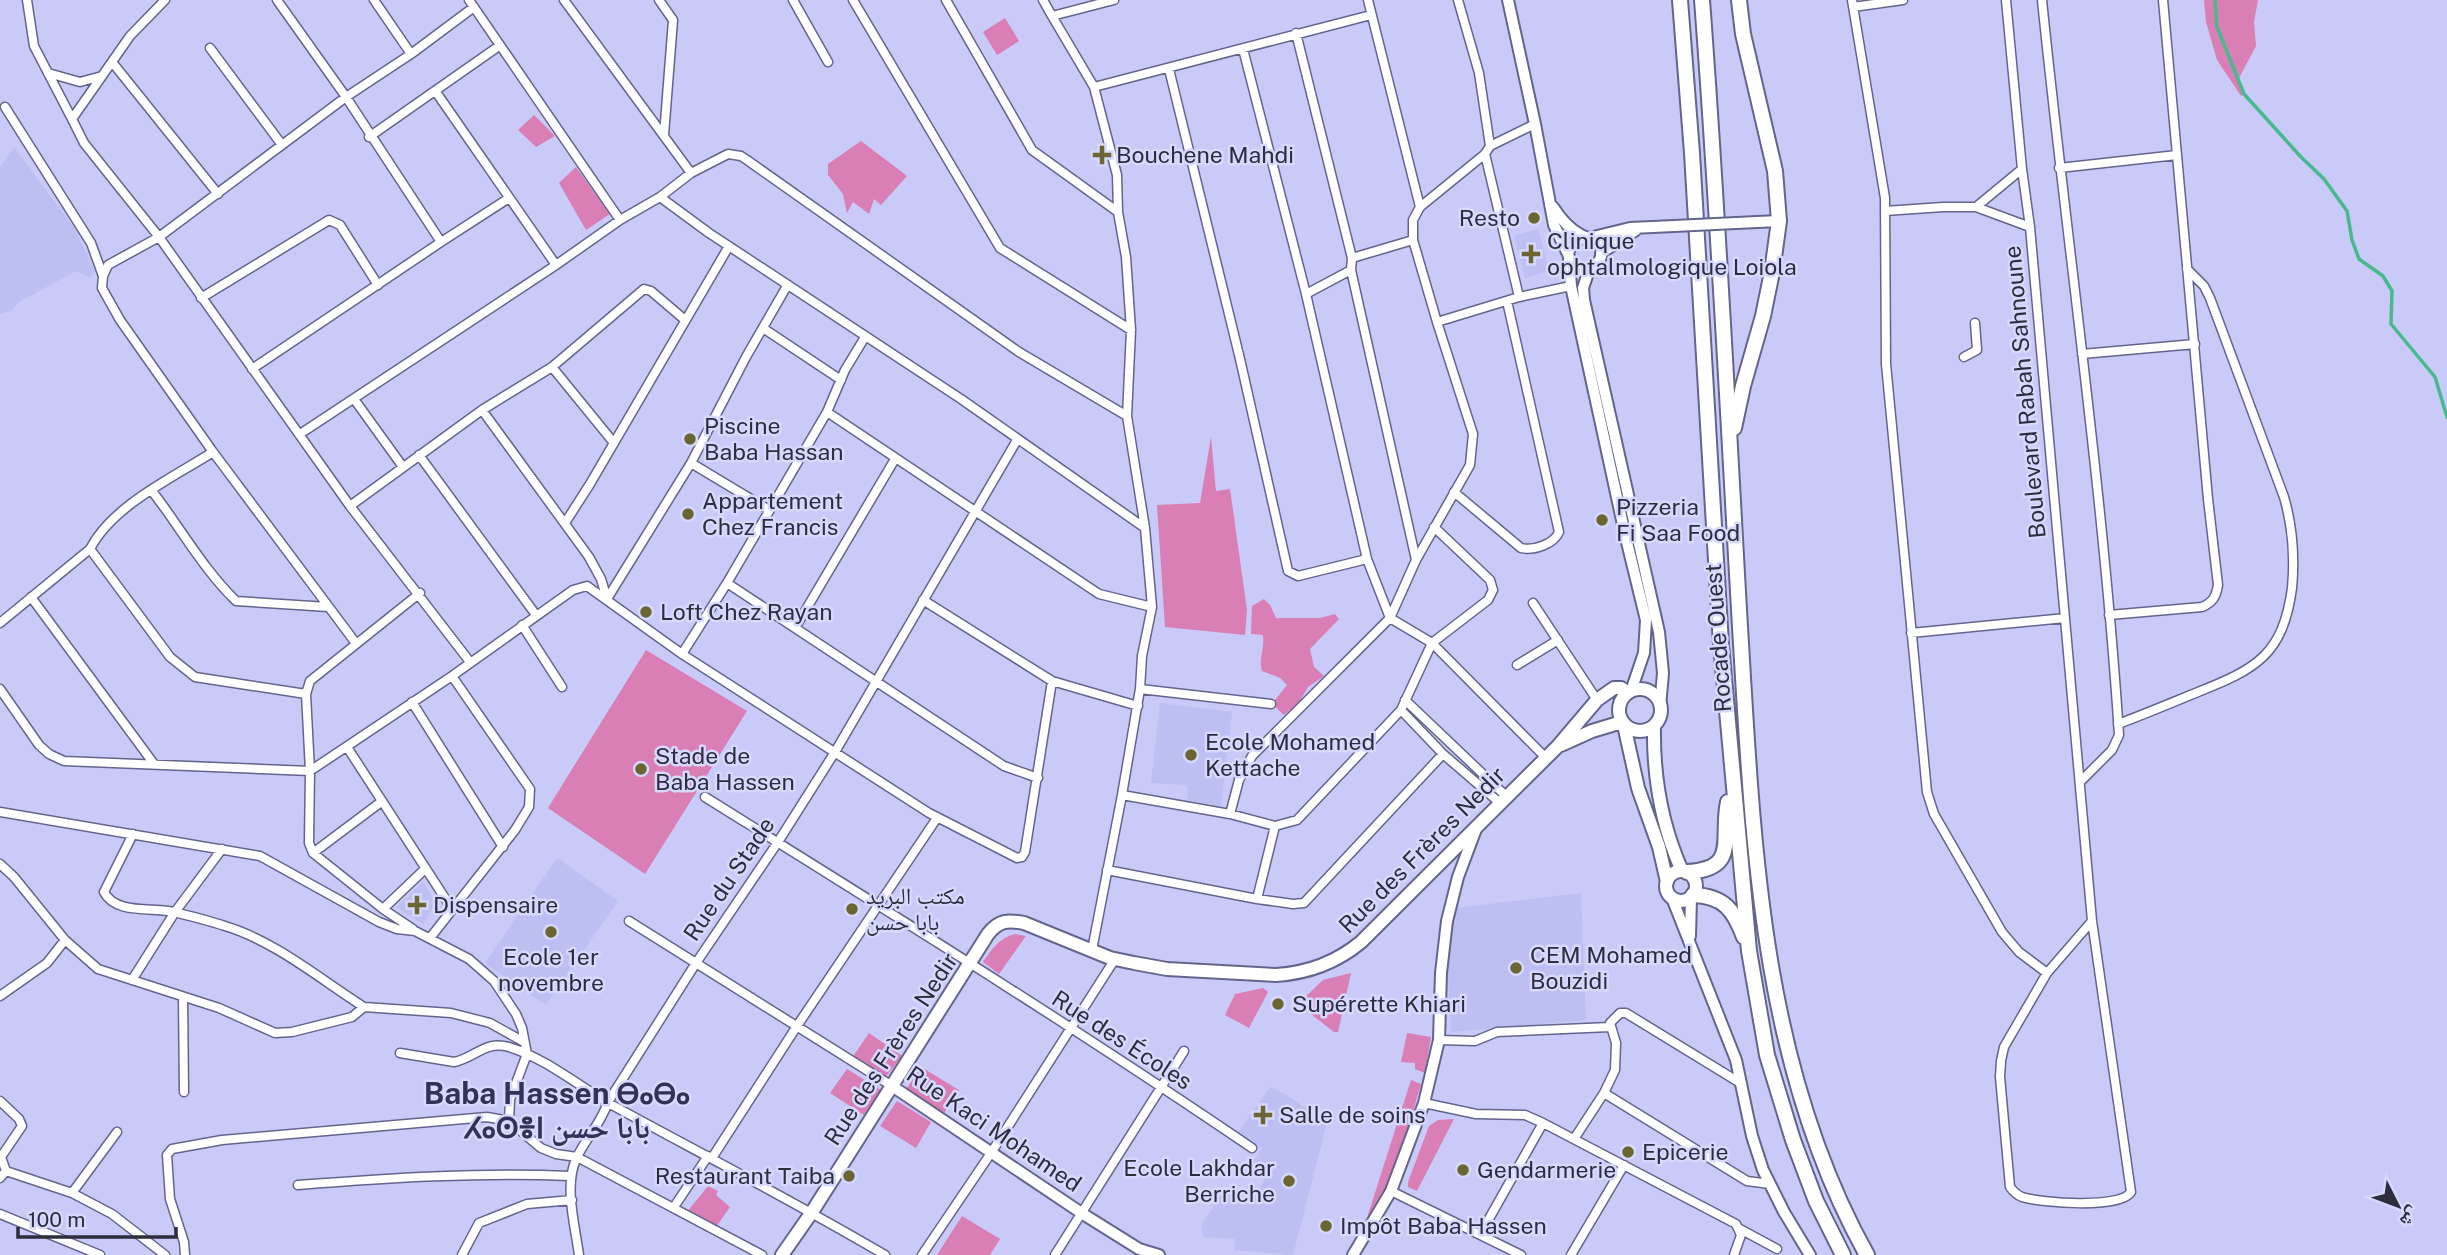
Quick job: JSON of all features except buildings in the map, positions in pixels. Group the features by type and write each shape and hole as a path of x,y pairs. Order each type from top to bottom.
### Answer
{"highway":[{"name":"Rocade Ouest","path":"1680,0 1703,324 1713,526 1733,792 1749,951 1767,1055 1793,1140 1816,1201 1843,1255"},
{"name":"Rocade Ouest","path":"1702,0 1716,182 1750,779 1764,912 1776,996 1791,1061 1820,1156 1837,1197 1867,1255"},
{"path":"1729,447 1742,386 1763,316 1779,221 1774,171 1743,34 1739,0"},
{"path":"1684,872 1709,869 1720,861 1725,848 1727,806 1733,792"},
{"path":"1692,897 1710,897 1729,909 1740,926 1749,951"}],"main road":[{"path":"1597,700 1614,688 1629,692 1643,690 1654,695 1660,706 1661,714 1654,726 1654,758 1660,806 1667,834 1684,872 1695,883 1692,897 1679,901 1672,898 1667,891 1659,847 1638,788 1619,716 1620,703 1629,692"},
{"name":"Rue des Frères Nedir","path":"782,1255 999,922 1024,923 1115,959 1167,969 1276,975 1291,974 1336,960 1361,942 1504,800 1558,746 1597,700"},
{"path":"1623,724 1629,729 1642,732 1654,726"},
{"name":"Rue des Frères Nedir","path":"1558,746 1592,731 1623,724"},
{"path":"1667,882 1672,874 1684,872"}],"street":[{"path":"27,0 34,46 84,143 159,237 350,506 470,662"},
{"path":"72,119 130,36 165,0"},
{"path":"278,0 441,242"},
{"path":"374,0 411,54"},
{"path":"564,0 691,173"},
{"path":"659,0 673,20 664,135"},
{"path":"793,0 828,62"},
{"path":"853,0 1000,248 1130,330"},
{"path":"946,0 1032,150 1118,212"},
{"path":"1042,0 1094,87 1117,175 1118,212 1126,257 1130,330 1127,416 1145,528 1152,607 1142,656 1138,706 1092,950"},
{"path":"1052,16 1114,0"},
{"path":"1368,0 1420,207"},
{"path":"1458,0 1479,73 1490,146"},
{"path":"1508,0 1557,235 1577,269 1589,270"},
{"path":"1903,0 1853,3 1885,211 1886,365 1927,792 1934,814 2002,932 2019,952 2047,973 2092,921"},
{"name":"Boulevard Rabah Sahnoune","path":"2006,0 2030,227 2092,921 2131,1192 2123,1200 2063,1203 2021,1197 2010,1187 2001,1061 2011,1034 2047,973"},
{"path":"2042,0 2082,354 2119,735 2112,750 2080,782"},
{"path":"2109,615 2202,607 2211,603 2217,595 2218,584 2163,0"},
{"path":"355,642 213,453 120,320 102,288 108,265 159,237 345,97 411,54 472,4 620,220"},
{"path":"1094,87 1371,15"},
{"path":"1296,33 1352,258 1351,270 1416,560"},
{"path":"369,137 499,46"},
{"path":"210,48 282,145"},
{"path":"1243,49 1306,293 1367,559 1390,618 1432,643 1546,758"},
{"path":"112,62 218,194"},
{"path":"1169,69 1240,359 1288,571 1298,576 1367,559"},
{"path":"47,73 72,82 102,76"},
{"path":"436,92 556,265"},
{"path":"5,107 91,243 103,276"},
{"path":"1230,814 1239,780 1252,756 1390,618 1416,560 1469,465 1473,434 1413,240 1413,220 1420,207 1485,154 1490,146 1535,124"},
{"path":"300,434 620,220 660,197 691,173 728,154 741,156 1019,352 1127,416"},
{"path":"1485,154 1518,297"},
{"path":"2059,168 2177,155"},
{"path":"1976,207 2022,169"},
{"path":"660,197 788,286 961,399 1145,528"},
{"path":"252,369 509,198"},
{"path":"1551,204 1562,219 1596,241 1601,253 1600,260 1589,270 1583,288 1584,300 1659,632 1663,673 1660,706"},
{"path":"1885,211 1976,207 2030,227"},
{"path":"201,298 330,220 340,225 378,285"},
{"path":"1629,692 1644,653 1646,620 1571,286 1568,257 1570,244 1587,237 1630,228 1779,221"},
{"path":"1601,253 1620,239 1647,228"},
{"path":"1352,258 1413,240"},
{"path":"565,523 685,320 709,285 729,246"},
{"path":"2118,724 2246,673 2266,655 2281,632 2289,606 2294,543 2284,497 2210,298 2204,286 2187,269"},
{"path":"1306,293 1351,270"},
{"path":"607,599 691,463 788,286"},
{"path":"1437,322 1518,297 1571,286"},
{"path":"350,506 482,411 552,367 644,289 651,290 685,320"},
{"path":"1454,492 1521,548 1528,550 1557,537 1559,532 1507,301"},
{"path":"1964,357 1977,350 1975,323"},
{"path":"763,328 841,380"},
{"path":"682,654 727,583 827,412 865,337"},
{"path":"2082,354 2195,344"},
{"path":"552,367 614,443"},
{"path":"354,399 403,467"},
{"path":"482,411 565,523 601,579 607,599"},
{"path":"827,412 1099,594 1152,607"},
{"name":"Rue du Stade","path":"570,1176 577,1157 603,1118 608,1102 835,752 1017,440"},
{"path":"0,623 90,550 97,535 128,505 213,453"},
{"path":"419,455 536,615"},
{"path":"795,628 895,459"},
{"path":"691,463 769,510"},
{"path":"152,491 180,526 217,583 236,601 328,607"},
{"path":"1122,795 1230,814 1275,826 1297,820 1401,710 1432,643 1488,600 1493,590 1490,580 1434,527"},
{"path":"90,550 170,657 195,677 306,694"},
{"path":"727,583 1004,766 1038,778"},
{"path":"0,689 39,746 64,761 310,771 452,676 573,590 587,586 682,654 937,818 1017,858 1022,857 1025,852 1052,681"},
{"path":"419,593 310,681 306,694 310,771 309,843 313,853 383,909 415,931 469,959 494,981 516,1014 527,1054 510,1099 509,1121"},
{"path":"31,597 154,764"},
{"path":"923,600 1052,681 1138,706"},
{"path":"1532,603 1597,700"},
{"path":"1911,633 2065,618"},
{"path":"522,625 562,687"},
{"path":"1517,665 1558,640"},
{"path":"430,938 503,847 529,807 530,789 452,676"},
{"path":"1140,689 1271,704"},
{"path":"1405,700 1504,800"},
{"path":"412,702 503,847"},
{"path":"1401,710 1443,754 1504,800"},
{"path":"347,747 452,909"},
{"path":"1107,870 1257,899 1304,903 1443,754"},
{"name":"Rue des Écoles","path":"705,797 971,963 1252,1148"},
{"path":"313,853 381,802"},
{"path":"0,812 260,856 379,922 397,929 415,931"},
{"path":"674,1207 710,1157 794,1024 937,818"},
{"path":"1257,899 1275,826"},
{"path":"1353,1255 1391,1191 1424,1103 1439,1040 1441,973 1447,921 1458,877 1477,826"},
{"path":"133,834 104,892 106,897 126,907 175,912 226,926 272,948 364,1007 452,1013 490,1023 524,1042"},
{"path":"132,980 175,912 222,849"},
{"path":"1447,855 1454,863 1458,877"},
{"path":"0,864 14,877 65,940 98,969 219,1008 275,1033 292,1032 352,1017 364,1007"},
{"path":"383,909 425,869"},
{"path":"1691,946 1689,927 1692,897"},
{"path":"1672,898 1728,1038 1742,1084 1757,1154 1784,1212 1810,1255"},
{"name":"Rue Kaci Mohamed","path":"629,921 892,1086 1083,1214 1139,1249 1160,1255"},
{"path":"0,996 47,963 65,940"},
{"path":"922,1255 991,1153 1067,1027 1115,959"},
{"path":"183,997 184,1092"},
{"path":"1574,1139 1604,1093 1615,1070 1616,1043 1610,1027 1614,1017 1620,1013 1626,1013 1742,1084"},
{"path":"1439,1040 1475,1041 1497,1032 1610,1027"},
{"path":"400,1054 454,1062 488,1046 507,1046 527,1054 608,1102 812,1212 885,1255"},
{"path":"1055,1255 1184,1051"},
{"path":"1604,1093 1747,1181 1770,1184"},
{"path":"0,1101 22,1122 1,1157 3,1174 72,1193 112,1214 165,1255"},
{"path":"1424,1103 1476,1114 1525,1115 1736,1224 1740,1229 1777,1249"},
{"path":"185,1255 184,1242 170,1199 166,1154 172,1149 222,1140 487,1117 509,1121 541,1148 556,1154 577,1157 762,1255"},
{"path":"1481,1233 1543,1124"},
{"path":"72,1193 117,1132"},
{"path":"1571,1255 1624,1165"},
{"path":"298,1185 444,1175 570,1176 579,1255"},
{"path":"1391,1191 1521,1255"},
{"path":"461,1255 479,1223 527,1203 572,1200"},
{"path":"0,1214 100,1255"},
{"path":"1734,1255 1740,1241 1740,1229"}],"shaded area":[{"path":"2204,0 2258,0 2254,22 2256,46 2239,78 2244,94 2241,96 2217,60 2206,22"},
{"path":"1005,18 1019,41 997,55 983,32"},
{"path":"534,115 555,136 536,147 518,130"},
{"path":"861,141 907,176 881,205 874,199 869,214 853,202 847,213 843,194 828,175 828,164"},
{"path":"14,147 74,228 95,271 90,278 76,271 19,302 11,311 0,314 0,167"},
{"path":"576,167 610,214 586,230 559,183"},
{"name":"Clinique ophtalmologique Loiola","path":"1538,229 1549,271 1525,278 1514,236"},
{"path":"1211,437 1216,491 1230,489 1247,610 1245,635 1165,627 1157,505 1200,503"},
{"path":"1264,599 1276,618 1320,618 1335,614 1339,619 1310,649 1314,667 1324,676 1308,687 1298,704 1284,715 1272,704 1287,685 1280,678 1262,671 1263,635 1251,634 1252,606"},
{"name":"Stade de Baba Hassen","path":"646,650 747,711 645,874 548,808"},
{"name":"Ecole Mohamed Kettache","path":"1160,703 1232,712 1221,806 1188,801 1187,785 1151,783"},
{"name":"Ecole 1er novembre","path":"557,858 618,901 546,1005 485,963"},
{"name":"Dispensaire","path":"423,882 436,902 423,924 397,907"},
{"name":"CEM Mohamed Bouzidi","path":"1581,893 1586,1020 1451,1032 1447,949 1456,908"},
{"path":"1015,934 1026,936 999,974 983,962 1000,941"},
{"path":"1351,973 1338,1032 1334,1032 1298,1004 1323,980"},
{"path":"1263,988 1268,992 1249,1028 1225,1015 1235,994"},
{"path":"869,1033 902,1056 885,1078 852,1058"},
{"path":"1407,1033 1431,1037 1425,1073 1415,1069 1415,1063 1401,1062"},
{"path":"921,1067 959,1090 943,1115 905,1091"},
{"path":"847,1069 881,1090 864,1115 830,1093"},
{"path":"1411,1080 1421,1084 1393,1173 1370,1219 1367,1218"},
{"name":"Ecole Lakhdar Berriche","path":"1270,1087 1327,1123 1293,1255 1234,1250 1235,1239 1203,1237 1202,1224 1225,1189 1249,1204 1269,1173 1253,1162 1262,1148 1237,1134"},
{"path":"897,1101 931,1122 916,1148 880,1126"},
{"path":"1454,1119 1417,1191 1408,1187 1429,1126 1438,1120"},
{"path":"708,1186 718,1191 716,1195 730,1207 716,1227 687,1212"},
{"path":"962,1216 1000,1239 990,1255 937,1255"}],"waterway":[{"path":"2215,0 2217,27 2244,94 2324,179 2347,211 2352,240 2359,259 2383,276 2392,291 2391,324 2435,377 2447,417"}],"place":[{"name":"Bouchene Mahdi","path":"1102,155"},
{"name":"Resto","path":"1534,218"},
{"name":"Clinique ophtalmologique Loiola","path":"1531,254"},
{"name":"Piscine Baba Hassan","path":"690,439"},
{"name":"Appartement Chez Francis","path":"688,514"},
{"name":"Pizzeria Fi Saa Food","path":"1602,520"},
{"name":"Loft Chez Rayan","path":"646,612"},
{"name":"Ecole Mohamed Kettache","path":"1191,755"},
{"name":"Stade de Baba Hassen","path":"641,769"},
{"name":"Dispensaire","path":"417,905"},
{"name":"مكتب البريد بابا حسن","path":"852,909"},
{"name":"Ecole 1er novembre","path":"551,932"},
{"name":"CEM Mohamed Bouzidi","path":"1516,968"},
{"name":"Supérette Khiari","path":"1278,1004"},
{"name":"Salle de soins","path":"1263,1115"},
{"name":"Epicerie","path":"1628,1152"},
{"name":"Gendarmerie","path":"1463,1170"},
{"name":"Restaurant Taiba","path":"849,1176"},
{"name":"Ecole Lakhdar Berriche","path":"1289,1181"},
{"name":"Impôt Baba Hassen","path":"1326,1226"}],"district":[{"name":"Baba Hassen ⴱⴰⴱⴰ ⵃⴰⵙⴻⵏ بابا حسن","path":"557,1111"}]}
